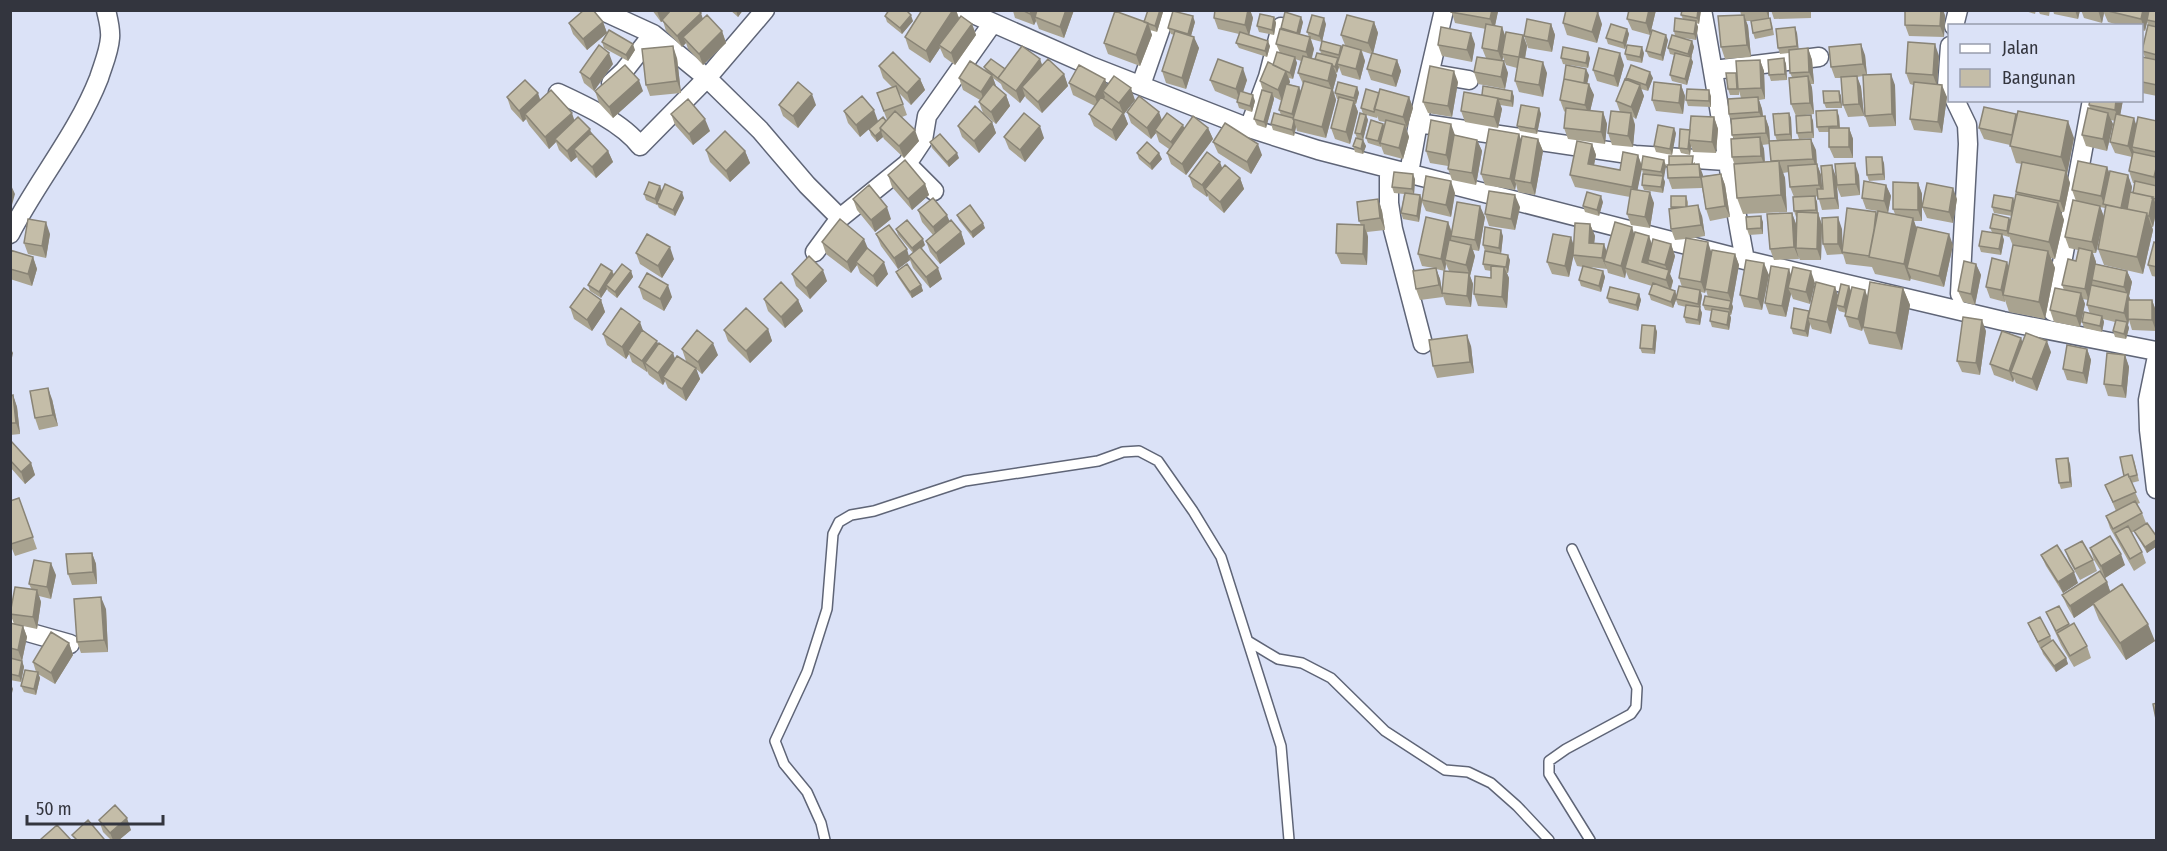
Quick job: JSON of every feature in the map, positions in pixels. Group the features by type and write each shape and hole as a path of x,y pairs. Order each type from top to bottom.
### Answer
{"street":[{"path":"10,234 26,203 72,134 91,97 111,37 106,10"},
{"path":"558,93 587,106 634,138 640,147 708,78 765,10"},
{"path":"964,10 992,24 1249,128 1318,150 1745,260 2003,321 2157,351"},
{"path":"1141,85 1167,10"},
{"path":"1409,173 1444,10"},
{"path":"1702,10 1745,260"},
{"path":"605,12 652,34 708,78 760,129 807,185 840,218"},
{"path":"815,252 840,218 907,164 923,140 927,116 992,24"},
{"path":"1249,128 1268,77 1281,27"},
{"path":"587,106 624,71 652,34"},
{"path":"1713,70 1819,57"},
{"path":"1429,73 1469,80"},
{"path":"1948,73 1948,88"},
{"path":"1957,102 1967,124 1968,144 1965,234 1959,311"},
{"path":"2050,329 2092,102"},
{"path":"1418,123 1635,155 1726,160"},
{"path":"907,164 934,191"},
{"path":"1389,170 1389,204 1393,228 1423,344"},
{"path":"2157,361 2148,400 2149,430 2157,489"},
{"path":"10,627 70,644"}],"lane":[{"path":"825,840 821,823 807,792 784,764 775,741 807,672 826,609 833,534 839,522 851,515 874,512 965,481 1098,461 1123,452 1139,451 1158,461 1193,511 1221,557 1281,746 1289,840"},
{"path":"1572,549 1637,688 1636,707 1631,714 1566,749 1549,761 1549,774 1590,840"},
{"path":"1248,641 1278,659 1302,663 1331,678 1385,731 1445,770 1468,772 1491,783 1517,806 1549,840"}],"building":[{"path":"584,10 593,10 603,22 583,39 569,23"},
{"path":"671,10 698,10 701,13 677,36 662,20"},
{"path":"889,10 906,10 911,15 900,28 885,16"},
{"path":"922,10 953,10 926,51 905,37"},
{"path":"1037,10 1066,10 1060,27 1035,17"},
{"path":"1148,10 1160,10 1155,26 1144,22"},
{"path":"1215,10 1248,10 1245,25 1214,18"},
{"path":"1451,10 1492,10 1490,19 1451,12"},
{"path":"1566,10 1598,12 1592,32 1563,23"},
{"path":"1629,10 1649,10 1646,23 1627,19"},
{"path":"1682,10 1698,10 1697,18 1681,15"},
{"path":"1905,10 1941,10 1940,26 1905,25"},
{"path":"2104,10 2143,10 2141,19"},
{"path":"2149,10 2157,10 2157,22 2147,20"},
{"path":"1115,11 1148,23 1136,55 1104,43"},
{"path":"1173,11 1193,16 1188,34 1168,28"},
{"path":"1285,12 1301,17 1297,33 1281,28"},
{"path":"1260,14 1274,17 1272,30 1257,26"},
{"path":"707,15 722,31 699,54 683,37"},
{"path":"1312,15 1324,18 1319,36 1307,32"},
{"path":"1347,15 1374,22 1368,43 1341,35"},
{"path":"1744,15 1747,45 1721,47 1718,16"},
{"path":"961,16 972,24 951,53 939,45"},
{"path":"1675,18 1696,21 1694,34 1674,31"},
{"path":"1770,18 1772,29 1753,33 1751,21"},
{"path":"1527,19 1551,24 1548,41 1524,36"},
{"path":"1486,24 1502,27 1498,51 1482,48"},
{"path":"1611,24 1627,29 1623,43 1606,38"},
{"path":"2148,25 2157,27 2157,55 2143,51"},
{"path":"1441,27 1471,33 1467,50 1438,45"},
{"path":"1795,27 1797,46 1778,48 1776,29"},
{"path":"1280,29 1310,37 1306,52 1276,44"},
{"path":"609,30 633,44 626,55 602,42"},
{"path":"1652,30 1666,35 1661,55 1646,51"},
{"path":"1175,31 1194,37 1182,78 1162,71"},
{"path":"1240,32 1268,41 1265,51 1236,43"},
{"path":"1506,32 1523,35 1519,57 1502,54"},
{"path":"1672,35 1692,41 1688,54 1668,48"},
{"path":"1322,41 1341,46 1339,55 1320,50"},
{"path":"1908,42 1935,44 1933,75 1906,73"},
{"path":"1861,44 1863,64 1831,67 1829,47"},
{"path":"599,45 609,53 590,79 580,72"},
{"path":"1343,45 1361,50 1356,69 1337,64"},
{"path":"1627,45 1642,47 1640,57 1625,54"},
{"path":"673,46 677,81 646,85 642,49"},
{"path":"1022,46 1040,59 1016,91 998,78"},
{"path":"1563,47 1588,52 1586,63 1561,58"},
{"path":"1599,48 1620,53 1614,76 1593,70"},
{"path":"1808,48 1809,72 1790,73 1789,50"},
{"path":"893,52 920,79 907,93 879,66"},
{"path":"1277,52 1295,57 1290,73 1273,65"},
{"path":"1317,53 1338,58 1335,67 1315,59"},
{"path":"1372,53 1397,60 1392,76 1367,69"},
{"path":"1675,53 1691,57 1685,79 1670,75"},
{"path":"1303,56 1332,64 1328,81 1298,73"},
{"path":"1477,57 1504,61 1501,77 1474,72"},
{"path":"1519,57 1543,62 1539,85 1515,81"},
{"path":"2143,57 2157,60 2157,85 2143,82"},
{"path":"1784,58 1785,74 1769,75 1768,60"},
{"path":"991,59 1005,69 998,78 1000,80 984,67"},
{"path":"1048,59 1064,74 1038,102 1022,87"},
{"path":"1218,59 1243,68 1236,89 1210,80"},
{"path":"1760,60 1761,88 1738,89 1736,61"},
{"path":"970,61 992,75 981,92 959,78"},
{"path":"1268,62 1286,71 1278,90 1260,81"},
{"path":"625,65 639,80 609,107 595,91"},
{"path":"1079,65 1105,79 1095,97 1069,83"},
{"path":"1566,65 1586,69 1584,83 1564,79"},
{"path":"1631,65 1650,72 1646,85 1626,78"},
{"path":"1430,66 1454,71 1448,106 1423,102"},
{"path":"1726,73 1736,73 1737,89 1728,89"},
{"path":"1891,74 1892,114 1865,116 1863,75"},
{"path":"1114,76 1131,88 1119,103 1103,91"},
{"path":"1808,76 1810,103 1791,104 1789,78"},
{"path":"1857,76 1859,104 1843,105 1841,77"},
{"path":"1564,79 1589,84 1585,105 1560,100"},
{"path":"1625,79 1640,85 1631,107 1616,101"},
{"path":"525,80 538,93 519,111 507,97"},
{"path":"1304,81 1332,89 1322,127 1293,119"},
{"path":"798,82 812,94 793,116 779,105"},
{"path":"1338,82 1357,87 1354,98 1335,93"},
{"path":"1654,82 1681,85 1679,103 1652,100"},
{"path":"1914,82 1942,85 1938,122 1910,119"},
{"path":"993,84 1006,95 991,112 979,102"},
{"path":"1286,84 1299,87 1292,114 1279,110"},
{"path":"896,86 903,104 884,111 877,93"},
{"path":"1483,86 1512,91 1511,101 1482,95"},
{"path":"1366,89 1379,93 1374,112 1361,108"},
{"path":"1380,89 1409,97 1403,117 1374,109"},
{"path":"1687,89 1709,90 1709,101 1686,100"},
{"path":"551,90 572,113 545,137 525,114"},
{"path":"1262,90 1272,93 1264,122 1254,119"},
{"path":"1240,91 1253,95 1250,106 1237,102"},
{"path":"1823,91 1839,91 1840,102 1824,103"},
{"path":"1464,92 1498,98 1494,117 1461,111"},
{"path":"862,96 874,110 856,125 844,111"},
{"path":"1139,96 1159,112 1147,128 1127,112"},
{"path":"1101,97 1123,113 1112,130 1089,114"},
{"path":"1339,97 1354,101 1346,132 1331,128"},
{"path":"1758,97 1759,112 1729,114 1728,99"},
{"path":"688,99 705,119 689,134 671,114"},
{"path":"2090,102 2116,102 2115,110 2089,105"},
{"path":"1521,105 1539,108 1535,129 1517,126"},
{"path":"975,106 992,122 974,141 958,126"},
{"path":"1984,107 2016,114 2012,135 1979,128"},
{"path":"1566,108 1603,112 1601,132 1564,128"},
{"path":"2088,108 2108,113 2103,139 2082,135"},
{"path":"1837,110 1838,126 1817,127 1816,111"},
{"path":"895,111 915,130 899,146 880,128"},
{"path":"1611,111 1631,113 1628,136 1608,133"},
{"path":"2018,111 2068,121 2061,157 2010,146"},
{"path":"1024,113 1040,126 1020,150 1004,137"},
{"path":"1167,113 1183,125 1171,142 1155,130"},
{"path":"1274,113 1293,118 1292,130 1271,124"},
{"path":"1360,113 1366,115 1361,134 1355,133"},
{"path":"1789,113 1790,134 1775,135 1773,114"},
{"path":"2116,114 2134,118 2128,146 2110,142"},
{"path":"1811,115 1812,132 1797,133 1796,116"},
{"path":"1193,116 1208,128 1182,164 1167,153"},
{"path":"1691,116 1714,117 1712,142 1689,140"},
{"path":"1765,116 1766,133 1732,135 1731,119"},
{"path":"578,117 590,129 567,151 555,139"},
{"path":"883,117 886,121 880,128 881,131 875,136 869,129"},
{"path":"2138,117 2157,121 2156,152 2132,147"},
{"path":"1371,120 1383,124 1378,141 1366,138"},
{"path":"1386,120 1405,125 1399,148 1380,143"},
{"path":"1431,120 1451,124 1446,155 1426,151"},
{"path":"1225,123 1258,144 1247,162 1213,142"},
{"path":"1658,125 1674,128 1670,149 1654,146"},
{"path":"1829,128 1849,128 1849,147 1829,147"},
{"path":"1489,129 1519,134 1510,179 1481,174"},
{"path":"1680,129 1690,130 1688,149 1679,148"},
{"path":"725,131 745,151 726,171 706,150"},
{"path":"591,133 608,151 592,167 574,149"},
{"path":"940,134 957,153 947,162 930,142"},
{"path":"1454,135 1477,140 1472,173 1448,169"},
{"path":"1522,136 1538,139 1531,183 1514,180"},
{"path":"1760,137 1761,156 1732,157 1731,139"},
{"path":"1356,138 1363,140 1361,149 1353,146"},
{"path":"1811,139 1813,159 1771,161 1769,141"},
{"path":"1577,141 1592,144 1588,164 1620,170 1623,152 1638,155 1632,187 1570,175"},
{"path":"1147,142 1159,153 1150,164 1137,153"},
{"path":"1207,152 1220,162 1202,185 1189,176"},
{"path":"2133,152 2157,157 2154,177 2129,171"},
{"path":"1643,156 1664,160 1661,172 1641,169"},
{"path":"1669,156 1693,156 1692,164 1669,165"},
{"path":"1866,157 1882,157 1883,174 1867,175"},
{"path":"905,160 925,184 908,199 888,175"},
{"path":"1779,161 1781,195 1737,198 1734,164"},
{"path":"2078,161 2107,167 2101,196 2072,190"},
{"path":"2022,162 2066,171 2060,201 2016,192"},
{"path":"1855,163 1856,184 1837,185 1835,164"},
{"path":"1699,164 1700,177 1668,178 1667,165"},
{"path":"1817,164 1819,185 1790,187 1788,166"},
{"path":"1225,165 1240,178 1220,202 1205,189"},
{"path":"1832,165 1835,198 1818,199 1817,189 1823,189 1821,166"},
{"path":"2110,171 2128,175 2121,208 2103,204"},
{"path":"1394,172 1413,174 1412,189 1392,187"},
{"path":"1643,174 1663,176 1661,187 1642,185"},
{"path":"1721,174 1725,206 1706,209 1701,177"},
{"path":"1426,176 1451,181 1446,205 1422,200"},
{"path":"1864,181 1886,185 1884,201 1862,198"},
{"path":"2135,181 2157,186 2157,199 2133,193"},
{"path":"649,182 660,186 655,199 644,194"},
{"path":"1893,182 1918,183 1918,210 1893,209"},
{"path":"1927,183 1953,188 1949,212 1922,207"},
{"path":"665,184 682,192 673,210 657,203"},
{"path":"869,185 887,207 871,220 853,199"},
{"path":"1631,189 1650,192 1645,217 1627,214"},
{"path":"1489,191 1515,195 1511,219 1485,214"},
{"path":"1587,192 1601,196 1597,210 1583,206"},
{"path":"2130,192 2153,197 2149,216 2147,213 2127,209"},
{"path":"1405,193 1420,195 1417,216 1401,213"},
{"path":"2016,194 2058,203 2049,242 2008,233"},
{"path":"1994,195 2013,198 2011,211 1992,207"},
{"path":"1671,196 1686,196 1686,207 1671,207"},
{"path":"1815,196 1816,210 1794,211 1793,197"},
{"path":"933,198 947,215 933,227 918,210"},
{"path":"1378,199 1380,218 1359,221 1357,202"},
{"path":"2073,200 2100,206 2092,242 2065,237"},
{"path":"1457,202 1480,206 1475,240 1451,236"},
{"path":"970,205 983,223 971,232 957,215"},
{"path":"1698,205 1701,225 1671,229 1669,209"},
{"path":"2106,205 2147,213 2137,257 2098,249"},
{"path":"1847,208 1876,212 1869,256 1842,252"},
{"path":"1878,211 1913,218 1904,264 1869,257"},
{"path":"1797,212 1818,213 1817,249 1796,248"},
{"path":"1792,213 1794,247 1770,249 1767,214"},
{"path":"1993,214 2009,218 2007,231 1990,228"},
{"path":"1761,216 1761,228 1747,229 1746,217"},
{"path":"1426,217 1448,222 1441,259 1418,254"},
{"path":"1838,217 1838,244 1823,244 1822,218"},
{"path":"28,219 46,222 42,246 24,243"},
{"path":"840,219 864,239 847,262 822,242"},
{"path":"907,220 923,239 912,248 896,229"},
{"path":"951,220 961,232 936,253 926,241"},
{"path":"1615,222 1632,227 1621,266 1604,261"},
{"path":"1575,223 1590,224 1589,243 1604,244 1602,258 1573,255"},
{"path":"1337,224 1364,225 1363,254 1336,253"},
{"path":"889,225 907,249 894,258 876,234"},
{"path":"1485,227 1501,230 1499,248 1483,245"},
{"path":"1917,227 1949,234 1939,276 1907,268"},
{"path":"1982,231 2002,234 1999,249 1979,246"},
{"path":"1635,232 1649,236 1642,262 1669,270 1666,280 1625,268"},
{"path":"647,234 670,247 658,266 636,253"},
{"path":"1553,234 1571,237 1565,266 1547,262"},
{"path":"1686,238 1708,242 1701,282 1679,278"},
{"path":"1653,239 1671,244 1665,265 1648,260"},
{"path":"1449,240 1471,245 1466,265 1445,260"},
{"path":"2154,242 2157,243 2157,267 2148,265"},
{"path":"2013,245 2048,251 2039,302 2003,295"},
{"path":"920,247 938,268 926,277 909,256"},
{"path":"867,248 884,262 873,276 856,262"},
{"path":"2079,248 2092,251 2085,289 2062,285 2068,259 2076,261"},
{"path":"10,250 33,257 28,274 10,269"},
{"path":"1712,250 1735,254 1728,293 1705,289"},
{"path":"1485,251 1508,255 1506,267 1483,264"},
{"path":"809,256 823,270 806,288 792,274"},
{"path":"1992,258 2007,262 2001,290 1986,287"},
{"path":"1746,260 1764,263 1758,299 1740,295"},
{"path":"1964,261 1976,264 1971,294 1958,291"},
{"path":"601,264 612,271 599,292 588,285"},
{"path":"622,264 631,271 615,292 606,285"},
{"path":"907,264 921,285 910,292 896,272"},
{"path":"2095,264 2127,271 2124,287 2092,280"},
{"path":"1491,266 1504,267 1502,297 1474,294 1475,276 1491,278"},
{"path":"1583,266 1603,271 1599,286 1579,280"},
{"path":"1771,266 1789,269 1782,306 1765,303"},
{"path":"1793,267 1811,271 1806,292 1788,288"},
{"path":"1436,268 1439,285 1416,289 1413,271"},
{"path":"1444,271 1469,273 1467,296 1442,293"},
{"path":"647,273 668,285 660,299 639,287"},
{"path":"781,282 798,300 781,317 764,299"},
{"path":"1816,282 1835,287 1827,322 1808,318"},
{"path":"1870,282 1903,288 1896,333 1863,327"},
{"path":"1653,283 1675,291 1671,302 1649,294"},
{"path":"1841,284 1849,286 1844,307 1836,305"},
{"path":"2091,285 2128,293 2124,313 2087,305"},
{"path":"1679,286 1700,290 1698,304 1676,299"},
{"path":"1610,287 1639,294 1636,305 1607,298"},
{"path":"1852,287 1865,290 1858,319 1845,316"},
{"path":"584,288 601,300 587,320 570,307"},
{"path":"2055,288 2081,293 2076,316 2050,310"},
{"path":"1705,296 1731,301 1729,309 1703,305"},
{"path":"2128,300 2152,300 2152,320 2128,319"},
{"path":"1686,305 1700,307 1698,320 1684,317"},
{"path":"621,308 640,322 622,347 603,334"},
{"path":"746,308 768,329 746,351 724,330"},
{"path":"1794,308 1809,311 1805,331 1791,328"},
{"path":"1712,309 1729,312 1727,325 1710,321"},
{"path":"2084,312 2102,316 2100,326 2082,322"},
{"path":"1963,317 1982,320 1976,363 1957,361"},
{"path":"2116,320 2127,322 2124,334 2113,331"},
{"path":"1642,325 1655,326 1653,349 1640,348"},
{"path":"642,330 657,341 642,361 628,351"},
{"path":"697,330 713,343 698,362 682,349"},
{"path":"2002,331 2021,338 2009,371 1990,364"},
{"path":"2026,333 2047,341 2032,379 2011,372"},
{"path":"1467,335 1470,362 1433,366 1429,340"},
{"path":"659,343 673,353 658,373 645,363"},
{"path":"2067,345 2087,349 2083,373 2063,369"},
{"path":"2107,353 2125,355 2122,386 2104,384"},
{"path":"677,356 696,368 682,389 663,377"},
{"path":"48,388 53,415 35,418 30,391"},
{"path":"13,395 16,423 10,423 10,396"},
{"path":"11,441 31,463 21,472 10,460"},
{"path":"2132,455 2137,475 2124,476 2120,457"},
{"path":"2068,458 2070,482 2059,483 2056,459"},
{"path":"2128,474 2136,492 2113,502 2105,485"},
{"path":"19,498 33,537 11,544 10,501"},
{"path":"2135,501 2142,513 2113,529 2106,516"},
{"path":"2147,523 2157,539 2145,547 2134,531"},
{"path":"2128,526 2142,552 2130,559 2115,533"},
{"path":"2110,536 2121,554 2101,566 2090,548"},
{"path":"2082,541 2093,560 2075,569 2065,550"},
{"path":"2057,545 2074,572 2058,582 2041,555"},
{"path":"92,553 93,572 68,574 66,554"},
{"path":"34,560 51,563 47,587 29,584"},
{"path":"2100,571 2107,582 2070,606 2062,595"},
{"path":"2122,584 2148,624 2120,643 2093,603"},
{"path":"15,587 37,590 33,617 10,614"},
{"path":"101,597 104,640 77,642 74,599"},
{"path":"2059,606 2069,624 2056,631 2046,612"},
{"path":"2040,617 2050,636 2038,642 2028,623"},
{"path":"10,623 23,626 18,650 10,648"},
{"path":"2074,623 2087,646 2070,656 2057,633"},
{"path":"51,632 69,643 51,673 33,662"},
{"path":"2053,640 2066,658 2054,666 2041,648"},
{"path":"10,658 22,661 19,676 10,674"},
{"path":"25,670 38,672 34,689 21,686"},
{"path":"2157,703 2157,724 2153,704"},
{"path":"115,805 127,818 110,833 99,820"},
{"path":"88,820 104,839 77,840 72,835"},
{"path":"57,825 71,840 40,840"}]}
